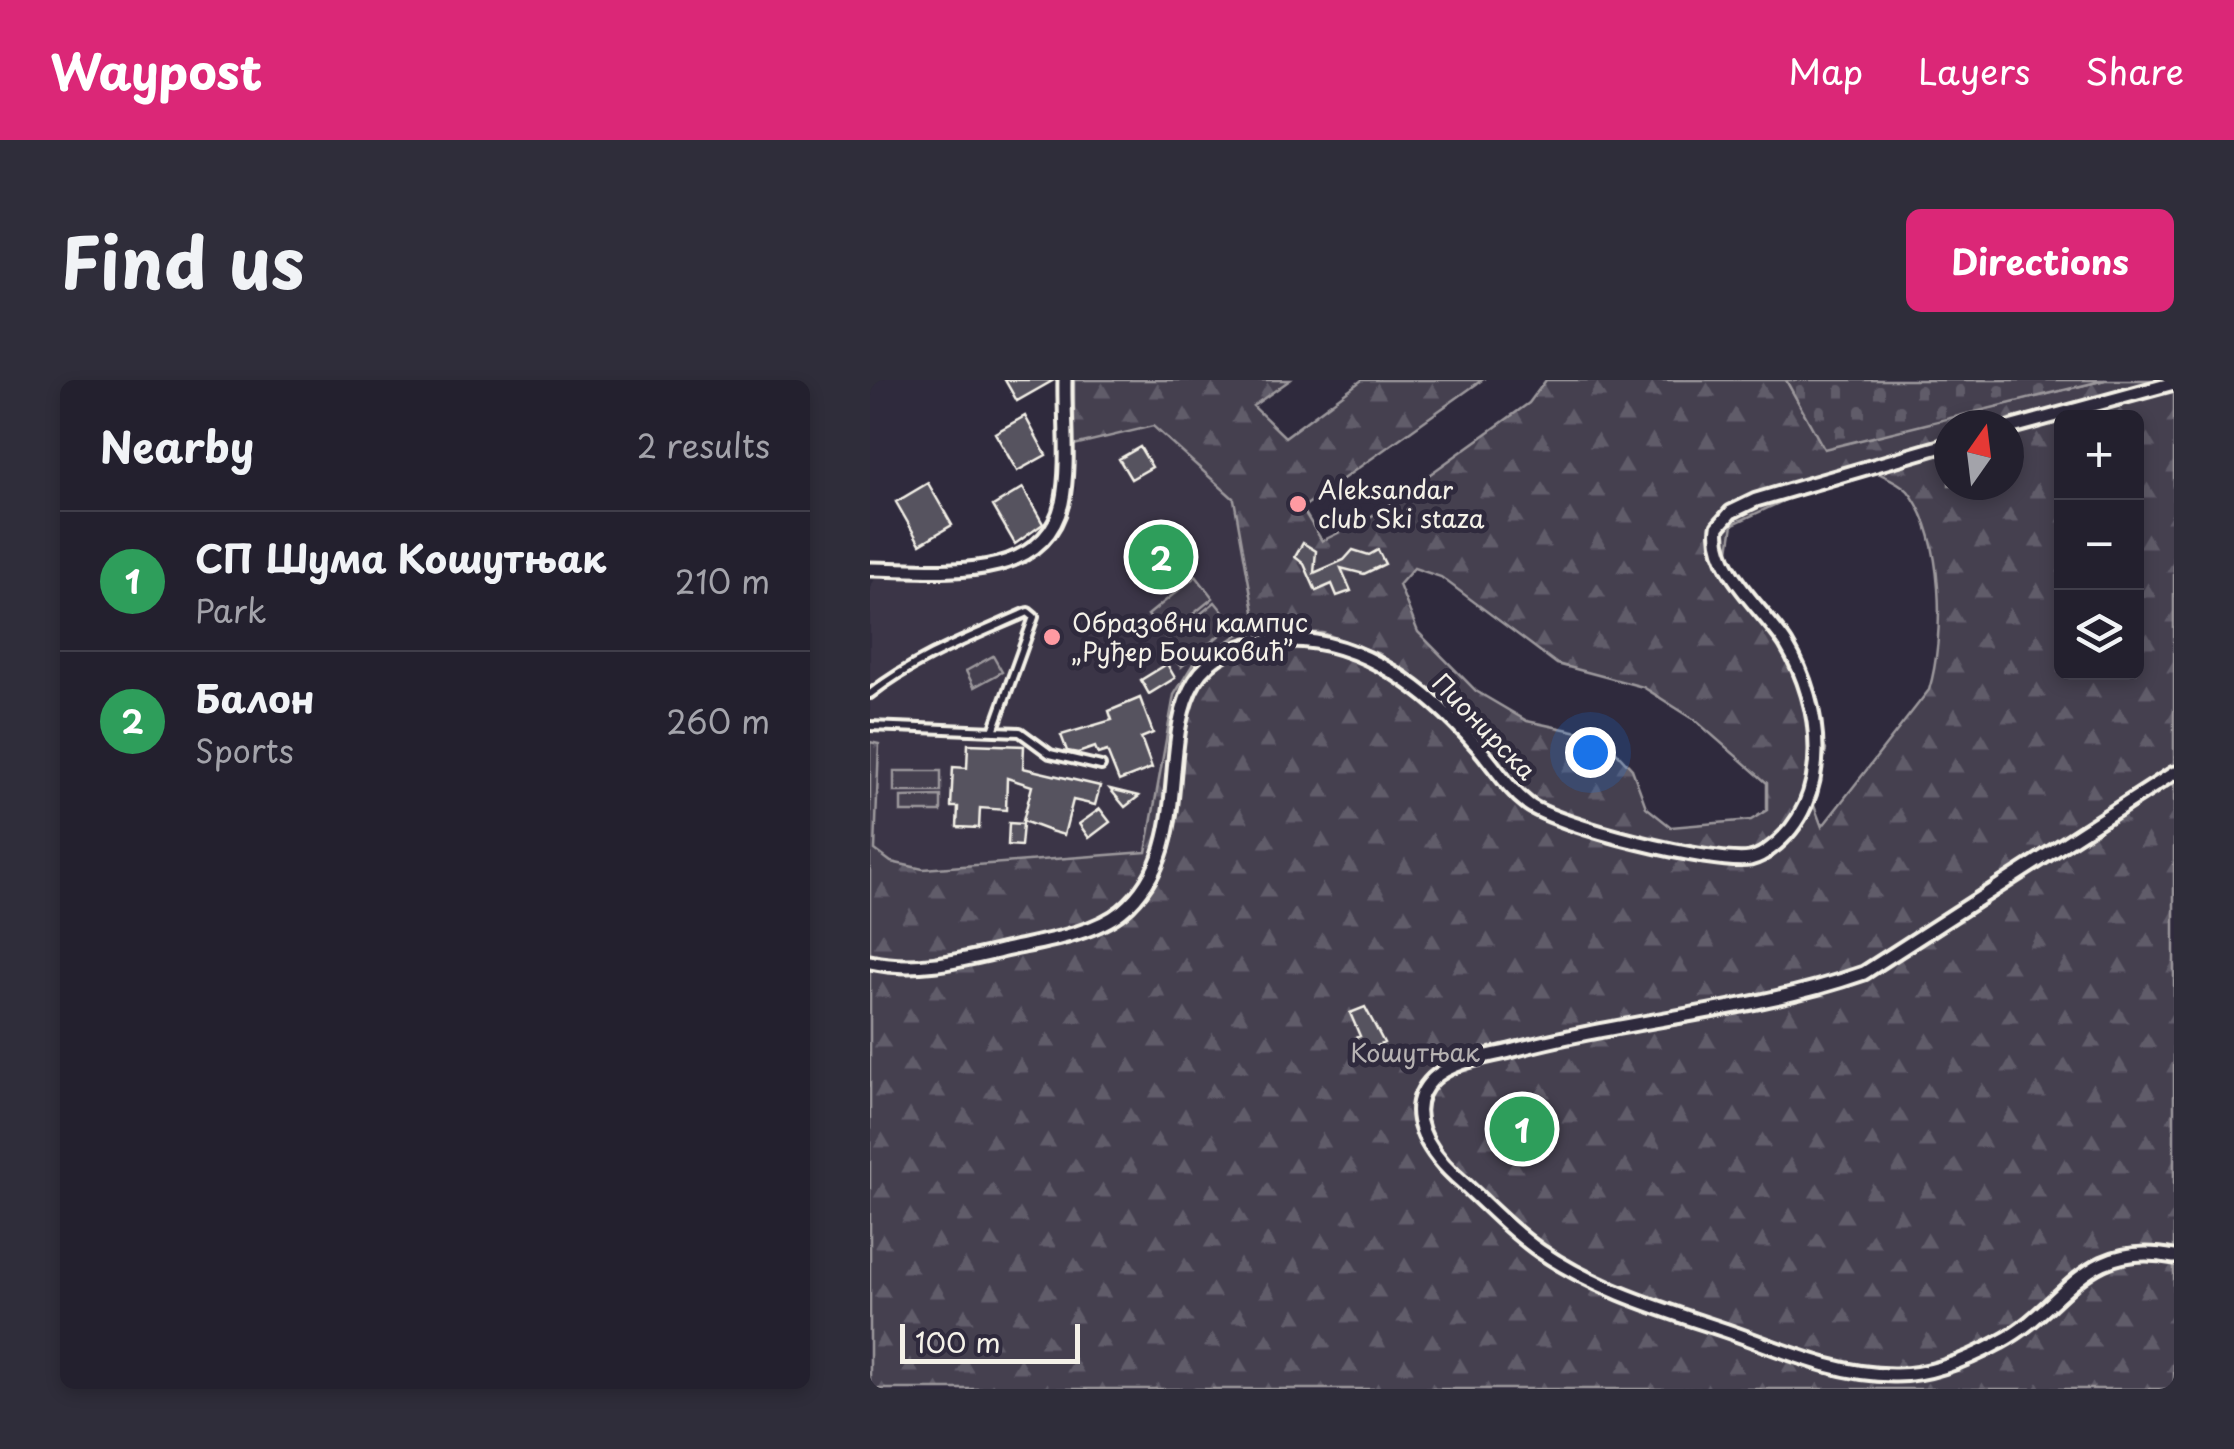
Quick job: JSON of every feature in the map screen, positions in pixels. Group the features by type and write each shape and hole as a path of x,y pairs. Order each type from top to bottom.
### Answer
{"street":[{"path":"870,569 982,567 1017,559 1042,543 1062,502 1064,380"},
{"path":"2024,424 2174,383"},
{"name":"Пионирска","path":"870,962 906,968 943,963 1034,944 1119,914 1149,880 1168,841 1178,732 1193,682 1217,658 1261,642 1324,644 1395,674 1436,703 1515,792 1541,812 1625,839 1694,852 1746,859 1764,853 1792,827 1808,800 1817,771 1816,744 1796,665 1722,556 1718,527 1731,512 1756,500 1934,448"},
{"path":"2174,773 1864,973 1808,991 1583,1032 1465,1063 1430,1081 1418,1118 1449,1170 1509,1228 1604,1290 1816,1362 1860,1372 1895,1376 1938,1368 2017,1332 2084,1272 2138,1254 2174,1257"}],"lane":[{"path":"870,694 892,677 942,650 1028,612 1034,617 993,731"},
{"path":"870,726 1020,732 1050,754 1101,766"}],"shaded area":[{"name":"Образовни кампус „Руђер Бошковић”","path":"1153,426 1234,499 1256,623 1193,664 1174,695 1147,852 923,869 891,862 875,851 879,745 870,742 870,588 875,579 970,578 995,573 1039,555 1052,545 1068,515 1076,489 1074,445"}],"green space":[{"name":"Кошутњак","path":"1074,380 1290,380 1253,406 1285,437 1362,380 1482,380 1302,508 1322,541 1369,518 1529,403 1546,380 1786,380 1824,448 1934,421 1934,500 2024,500 2024,410 1981,410 2105,380 2174,380 2174,1389 870,1389 870,742 879,744 875,850 891,862 923,869 1146,852 1174,695 1193,664 1256,623 1234,499 1153,426 1074,445","holes":["1874,471 1908,491 1929,534 1939,616 1929,690 1822,827 1813,803 1826,750 1785,632 1727,564 1733,524 1822,483","1414,568 1441,577 1557,664 1643,687 1695,720 1767,783 1767,810 1751,820 1671,827 1646,807 1632,769 1602,737 1527,721 1476,691 1418,632 1399,585","1273,632 1323,633 1380,654 1373,662 1288,640 1263,641"]},
{"path":"1786,380 2105,380 1983,410 1934,410 1934,422 1824,449"},
{"path":"1196,576 1213,598 1165,637 1148,615"},
{"path":"1215,602 1233,624 1181,667 1162,645"},
{"path":"993,656 1002,672 974,687 966,671"},
{"path":"894,771 941,771 941,792 894,792"},
{"path":"941,796 941,812 901,812 901,797"}],"building":[{"path":"1005,380 1054,380 1017,401"},
{"path":"1025,416 1046,455 1017,471 995,433"},
{"path":"1140,447 1152,467 1131,479 1119,459"},
{"path":"928,483 952,525 920,544 896,502"},
{"path":"1023,488 1043,524 1015,544 993,506"},
{"path":"1180,526 1197,547 1142,589 1126,568"},
{"path":"1303,543 1316,551 1314,573 1344,560 1353,550 1369,555 1378,550 1385,564 1364,574 1341,568 1351,591 1337,596 1332,584 1316,591 1304,564 1295,557"},
{"path":"1167,664 1175,678 1149,694 1141,680"},
{"path":"1140,698 1153,733 1141,738 1152,768 1119,781 1107,751 1098,754 1095,747 1078,753 1067,751 1061,735 1112,720 1109,711"},
{"path":"968,744 1024,746 1023,768 1100,786 1095,805 1073,800 1064,835 1050,831 1023,821 1032,786 1007,778 1006,810 980,808 979,828 957,827 958,807 951,807 953,767 967,768"},
{"path":"1110,789 1139,796 1125,807"},
{"path":"1100,809 1110,822 1089,838 1079,824"},
{"path":"1009,823 1023,824 1021,846 1008,845"},
{"path":"1365,1007 1384,1043 1361,1053 1355,1038 1360,1036 1350,1013"}],"place":[{"name":"Aleksandar club Ski staza","path":"1298,504"},
{"name":"Балон","path":"1161,557"},
{"name":"Образовни кампус „Руђер Бошковић”","path":"1052,637"},
{"name":"СП Шума Кошутњак","path":"1522,1129"}]}
